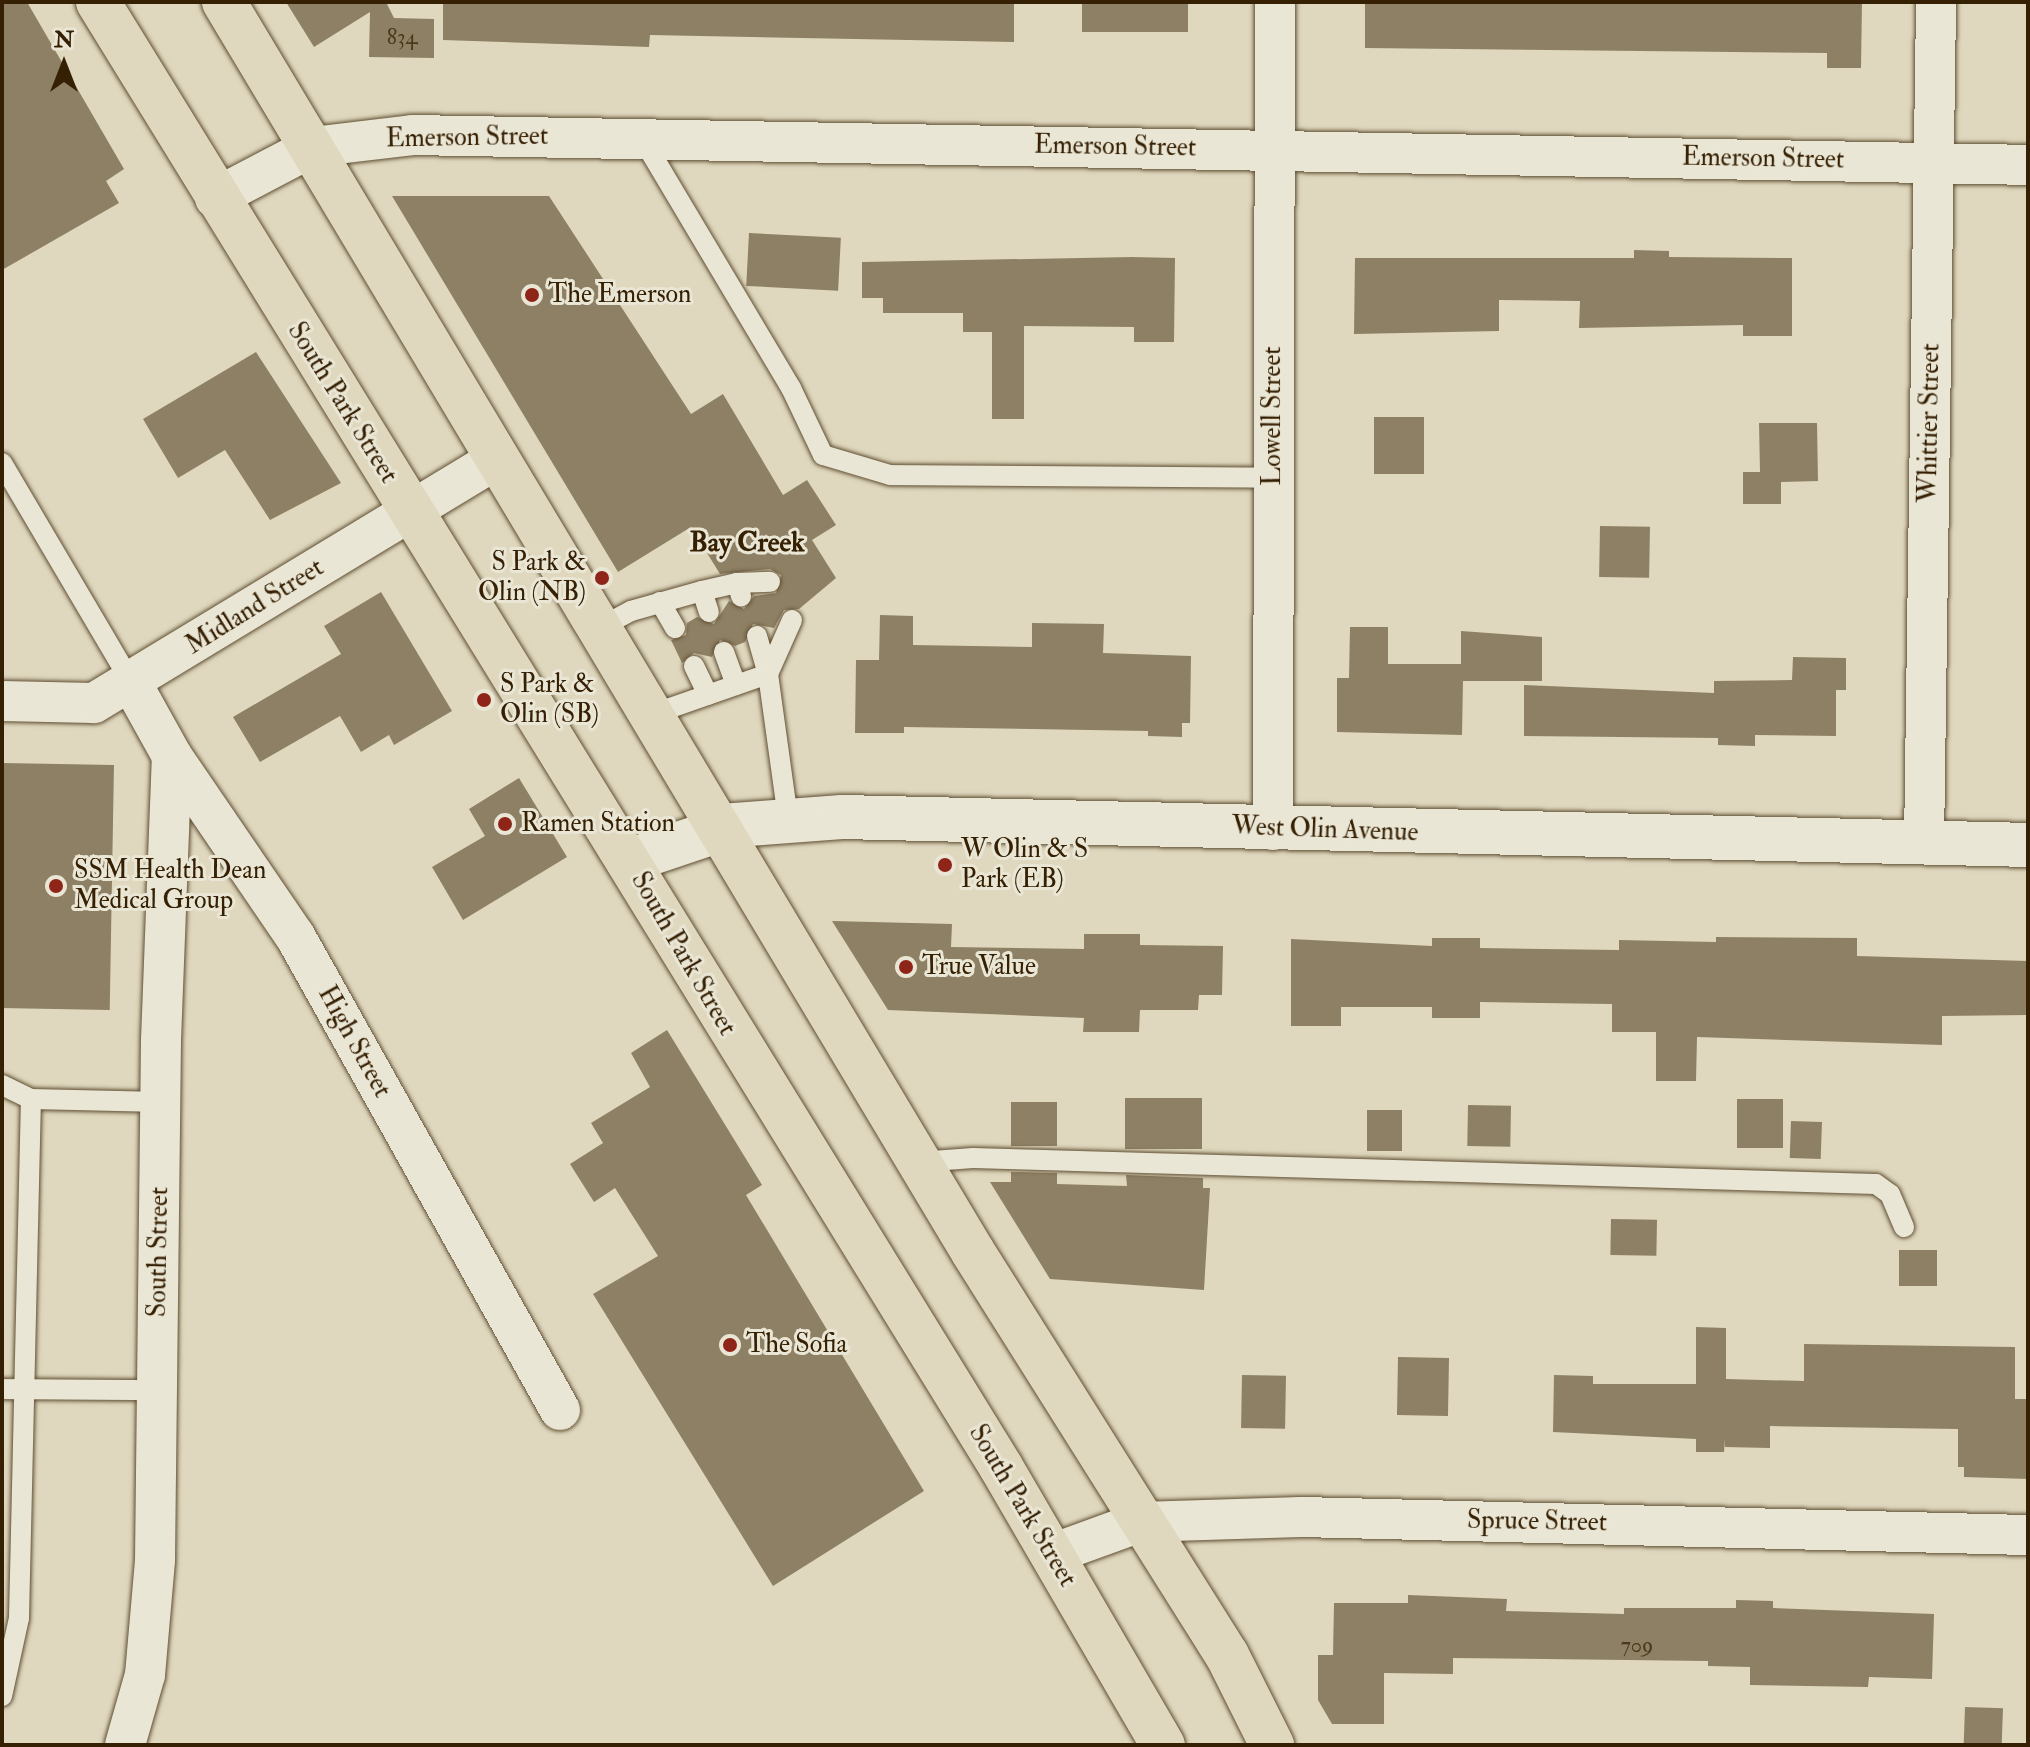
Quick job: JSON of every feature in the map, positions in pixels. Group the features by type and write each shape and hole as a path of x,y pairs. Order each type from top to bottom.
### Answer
{"main road":[{"name":"South Park Street","path":"98,2 215,198 628,861 1052,1554 1163,1745"},
{"path":"224,2 494,461 724,827 919,1162 1140,1522 1227,1655 1272,1745"}],"street":[{"name":"Lowell Street","path":"1273,830 1272,150 1275,2"},
{"name":"Whittier Street","path":"1924,844 1936,2"},
{"name":"Emerson Street","path":"215,198 312,147 412,135 2028,165"},
{"name":"Midland Street","path":"2,701 94,703 132,684 494,461"},
{"name":"High Street","path":"132,684 172,756 295,936 560,1410"},
{"name":"South Street","path":"125,1745 145,1675 150,1618 172,756"},
{"name":"West Olin Avenue","path":"628,861 724,827 788,818 2028,845"},
{"name":"Spruce Street","path":"1052,1554 1140,1522 1315,1517 2028,1535"}],"lane":[{"path":"642,138 791,388 823,455 890,475 1273,478"},
{"path":"2,463 132,684"},
{"path":"599,628 660,602 702,591 739,590 770,582"},
{"path":"702,591 709,612"},
{"path":"660,602 675,628"},
{"path":"653,714 768,674 792,620"},
{"path":"757,636 768,674 788,818"},
{"path":"724,652 736,685"},
{"path":"694,666 708,695"},
{"path":"2,1085 31,1099 161,1102"},
{"path":"2,1696 19,1618 31,1099"},
{"path":"919,1162 973,1158 1876,1184 1890,1194 1904,1227"},
{"path":"2,1389 157,1390"}],"building":[{"path":"2,2 27,2 124,169 106,181 119,203 2,270"},
{"path":"286,2 386,2 394,18 434,19 434,58 369,57 370,12 314,47"},
{"path":"443,2 1014,2 1014,42 650,35 649,47 443,40"},
{"path":"1082,2 1188,2 1188,32 1082,32"},
{"path":"1365,2 1862,2 1861,68 1827,68 1827,53 1365,48"},
{"name":"The Emerson","path":"392,196 549,196 691,414 723,394 783,495 807,480 836,525 812,540 836,578 799,609 784,610 774,628 753,624 745,642 735,646 720,640 712,657 694,653 682,663 671,640 686,635 687,623 697,617 714,624 729,601 744,609 754,596 776,593 781,575 770,569 720,574 691,527 618,572"},
{"path":"749,233 841,238 838,291 746,286"},
{"path":"1634,250 1669,251 1669,257 1792,258 1792,336 1743,336 1743,325 1579,328 1580,301 1499,300 1499,331 1354,334 1355,258 1634,258"},
{"path":"1175,258 1174,342 1134,342 1134,327 1024,326 1024,419 992,419 992,332 963,332 963,313 883,313 883,298 862,298 862,262"},
{"path":"256,352 341,483 270,520 225,450 178,478 143,419"},
{"path":"1374,417 1424,417 1424,474 1374,474"},
{"path":"1759,423 1817,423 1818,481 1781,482 1781,504 1743,504 1743,472 1760,472"},
{"path":"1600,526 1650,527 1649,578 1599,577"},
{"path":"381,592 452,711 394,745 389,735 361,752 340,716 260,762 233,717 341,654 324,626"},
{"path":"880,615 913,616 913,645 1032,647 1032,623 1104,624 1103,653 1191,656 1190,723 1182,723 1182,737 1148,736 1148,731 904,727 904,733 855,733 856,660 879,660"},
{"path":"1350,627 1388,627 1388,664 1461,664 1461,631 1542,637 1542,681 1463,681 1462,735 1337,732 1337,678 1349,678"},
{"path":"1793,657 1846,658 1846,690 1836,690 1836,736 1755,735 1755,746 1718,745 1718,738 1524,736 1524,685 1714,693 1714,681 1792,680"},
{"name":"SSM Health Dean Medical Group","path":"2,763 114,765 110,1010 2,1008"},
{"path":"519,778 567,857 463,920 432,867 485,836 469,809"},
{"path":"832,921 952,924 951,947 1084,949 1084,934 1140,934 1140,945 1223,946 1222,995 1199,995 1198,1010 1140,1010 1139,1032 1083,1032 1084,1018 888,1010"},
{"path":"1716,937 1857,938 1857,956 2028,961 2028,1015 1942,1016 1942,1045 1697,1037 1696,1081 1656,1081 1656,1032 1612,1032 1612,1004 1480,1002 1480,1018 1432,1018 1432,1007 1341,1007 1341,1026 1291,1026 1291,939 1432,946 1432,938 1480,938 1480,948 1619,950 1619,940 1716,942"},
{"name":"The Sofia","path":"667,1030 762,1185 746,1195 924,1491 773,1586 593,1294 658,1256 615,1188 594,1202 570,1164 603,1143 591,1123 650,1087 631,1053"},
{"path":"1125,1098 1202,1098 1202,1149 1125,1149"},
{"path":"1737,1099 1783,1099 1783,1148 1737,1148"},
{"path":"1011,1102 1057,1102 1057,1146 1011,1146"},
{"path":"1468,1105 1511,1106 1510,1147 1467,1146"},
{"path":"1367,1110 1402,1110 1402,1151 1367,1151"},
{"path":"1791,1121 1822,1122 1821,1159 1790,1158"},
{"path":"1011,1172 1057,1173 1057,1184 1127,1186 1126,1175 1203,1178 1203,1188 1210,1188 1204,1290 1050,1279 990,1182 1011,1182"},
{"path":"1611,1219 1657,1220 1656,1256 1610,1255"},
{"path":"1899,1250 1937,1250 1937,1286 1899,1286"},
{"path":"1696,1327 1726,1328 1726,1379 1804,1381 1804,1344 2015,1347 2015,1399 2028,1399 2028,1479 1964,1477 1964,1467 1958,1467 1958,1429 1770,1426 1770,1448 1725,1447 1725,1439 1724,1452 1696,1452 1696,1439 1553,1432 1554,1375 1593,1376 1593,1384 1696,1384"},
{"path":"1398,1357 1449,1358 1448,1416 1397,1415"},
{"path":"1242,1375 1286,1376 1285,1429 1241,1428"},
{"path":"1408,1595 1507,1599 1506,1611 1624,1614 1624,1608 1736,1608 1736,1600 1773,1601 1773,1608 1934,1614 1932,1679 1869,1677 1868,1687 1750,1685 1750,1667 1708,1666 1708,1661 1453,1658 1453,1674 1384,1673 1384,1724 1332,1724 1318,1700 1318,1655 1333,1655 1334,1603 1408,1603"},
{"path":"1965,1707 2003,1708 2002,1745 1964,1745"}],"place":[{"name":"The Emerson","path":"532,295"},
{"name":"S Park & Olin (NB)","path":"602,578"},
{"name":"S Park & Olin (SB)","path":"484,700"},
{"name":"Ramen Station","path":"505,824"},
{"name":"W Olin & S Park (EB)","path":"945,865"},
{"name":"SSM Health Dean Medical Group","path":"56,886"},
{"name":"True Value","path":"906,967"},
{"name":"The Sofia","path":"730,1345"}],"district":[{"name":"Bay Creek","path":"747,543"}]}
